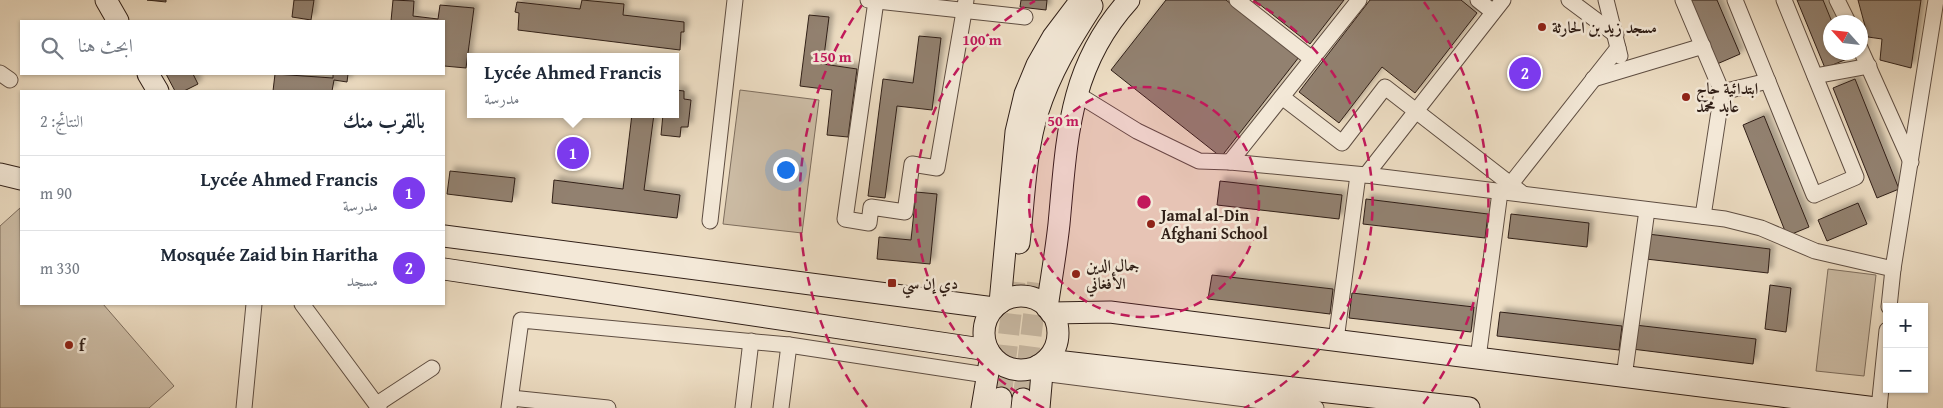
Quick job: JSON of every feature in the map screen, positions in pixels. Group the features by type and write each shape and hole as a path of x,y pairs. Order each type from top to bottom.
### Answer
{"main road":[{"path":"106,0 117,20"},
{"path":"982,408 989,352 984,332 986,321 997,306 1016,132 1025,94 1037,65 1053,37 1082,0"},
{"path":"1015,281 1031,138 1037,113 1056,64 1096,0"},
{"path":"1038,280 1052,160 1064,106 1083,54 1094,36 1129,0"},
{"path":"1028,405 1042,366 1053,352 1056,342 1057,330 1049,311 1068,136 1077,94 1093,50 1112,19"},
{"path":"149,75 157,90"},
{"path":"0,174 20,179"},
{"path":"445,236 997,306 1020,296 1034,300 1049,311 1110,312 1877,408"},
{"path":"445,269 989,352 998,362 1012,369 1028,370 1042,366 1469,408"}],"street":[{"path":"710,221 734,0"},
{"path":"965,5 937,168 912,164 905,212 871,207 869,223 845,219 872,0 965,5 1025,17"},
{"path":"1237,0 1312,59"},
{"path":"1230,162 1359,0"},
{"path":"1478,0 1493,12"},
{"path":"1336,340 1362,175 1416,111 1503,0"},
{"path":"1568,0 1617,42"},
{"path":"1606,0 1624,70"},
{"path":"1683,0 1722,92 1703,216"},
{"path":"1735,0 1814,195 1856,178 1784,0"},
{"path":"1838,0 1845,15"},
{"path":"1889,303 1893,269 1936,0"},
{"path":"1478,358 1505,188 1593,79 1617,42"},
{"path":"1593,79 1703,46"},
{"path":"1866,60 1911,162"},
{"path":"1815,76 1869,66"},
{"path":"1722,92 1768,81"},
{"path":"1282,97 1342,143 1386,87 1505,188"},
{"path":"1077,94 1137,131 1199,161 1230,162 1505,188 1524,195 1703,216 1740,222 1780,235 1815,251 1893,269"},
{"path":"1624,376 1646,210"},
{"path":"244,408 254,305"},
{"path":"303,305 378,406 432,368"},
{"path":"608,408 510,403 521,320 789,345 986,375"},
{"path":"743,408 751,342"},
{"path":"781,408 789,345"},
{"path":"1877,408 1885,348"},
{"path":"1042,366 1316,408"}],"shaded area":[{"path":"740,90 819,100 802,233 723,224"},
{"name":"f","path":"20,208 20,305 104,305 174,386 149,408 0,408 0,226"},
{"path":"1828,269 1876,275 1864,376 1816,371"}],"building":[{"path":"147,0 166,0 166,2"},
{"path":"294,0 314,0 311,20 292,17"},
{"path":"393,0 414,1 413,16 438,19 440,5 474,8 466,68 445,66 445,20 391,20"},
{"path":"582,0 624,4 623,15 684,22 684,32 681,32 680,50 518,30 519,13 515,12 517,2 580,9"},
{"path":"1021,0 1047,0 1046,10 1020,7"},
{"path":"1166,0 1226,0 1299,57 1221,157 1111,70"},
{"path":"1254,0 1344,0 1310,44"},
{"path":"1370,0 1461,0 1477,13 1415,93 1382,67 1339,123 1299,92"},
{"path":"1691,0 1717,0 1740,54 1717,64"},
{"path":"1797,0 1823,0 1829,15 1823,15 1823,60 1845,60 1825,68"},
{"path":"1858,0 1921,0 1911,68 1880,60 1882,39 1868,37 1868,15 1862,15"},
{"path":"809,15 829,17 823,64 857,69 848,137 827,135 832,90 800,86"},
{"path":"919,36 941,38 932,110 897,106 885,198 868,196 883,79 913,83"},
{"path":"167,75 194,75 198,84 186,90 174,90"},
{"path":"275,75 333,78 333,75 348,75 347,82 334,80 332,90 273,90"},
{"path":"1855,79 1899,189 1877,198 1833,88"},
{"path":"679,90 684,91 684,99 691,100 688,127 681,127 680,137 661,135 663,118 679,118"},
{"path":"1764,116 1809,227 1787,236 1743,125"},
{"path":"632,118 653,118 644,190 680,195 677,218 552,203 554,180 623,189"},
{"path":"450,171 515,178 512,202 447,194"},
{"path":"1220,181 1342,195 1339,219 1217,205"},
{"path":"916,192 937,194 930,264 877,259 879,237 911,240"},
{"path":"1366,199 1488,214 1485,238 1363,224"},
{"path":"1858,203 1867,224 1827,241 1818,220"},
{"path":"1511,214 1589,223 1587,247 1508,238"},
{"path":"1648,234 1770,249 1768,273 1646,259"},
{"path":"1212,275 1333,289 1330,314 1208,299"},
{"path":"1770,285 1791,288 1786,332 1765,329"},
{"path":"1352,293 1474,307 1471,332 1349,318"},
{"path":"1500,312 1622,326 1619,350 1497,336"},
{"path":"1635,325 1756,339 1753,364 1632,349"}],"tunnel":[{"path":"1023,399 1038,280"},
{"path":"1001,398 1015,281"}],"place":[{"name":"مسجد زيد بن الحارثة","path":"1542,27"},
{"name":"Mosquée Zaid bin Haritha","path":"1525,73"},
{"name":"ابتدائية حاج عابد محمد","path":"1686,97"},
{"name":"Lycée Ahmed Francis","path":"573,153"},
{"name":"Jamal al-Din Afghani School","path":"1151,224"},
{"name":"جمال الدين الأفغاني","path":"1076,274"},
{"name":"دي إن سي","path":"892,283"},
{"name":"f","path":"69,345"}]}
